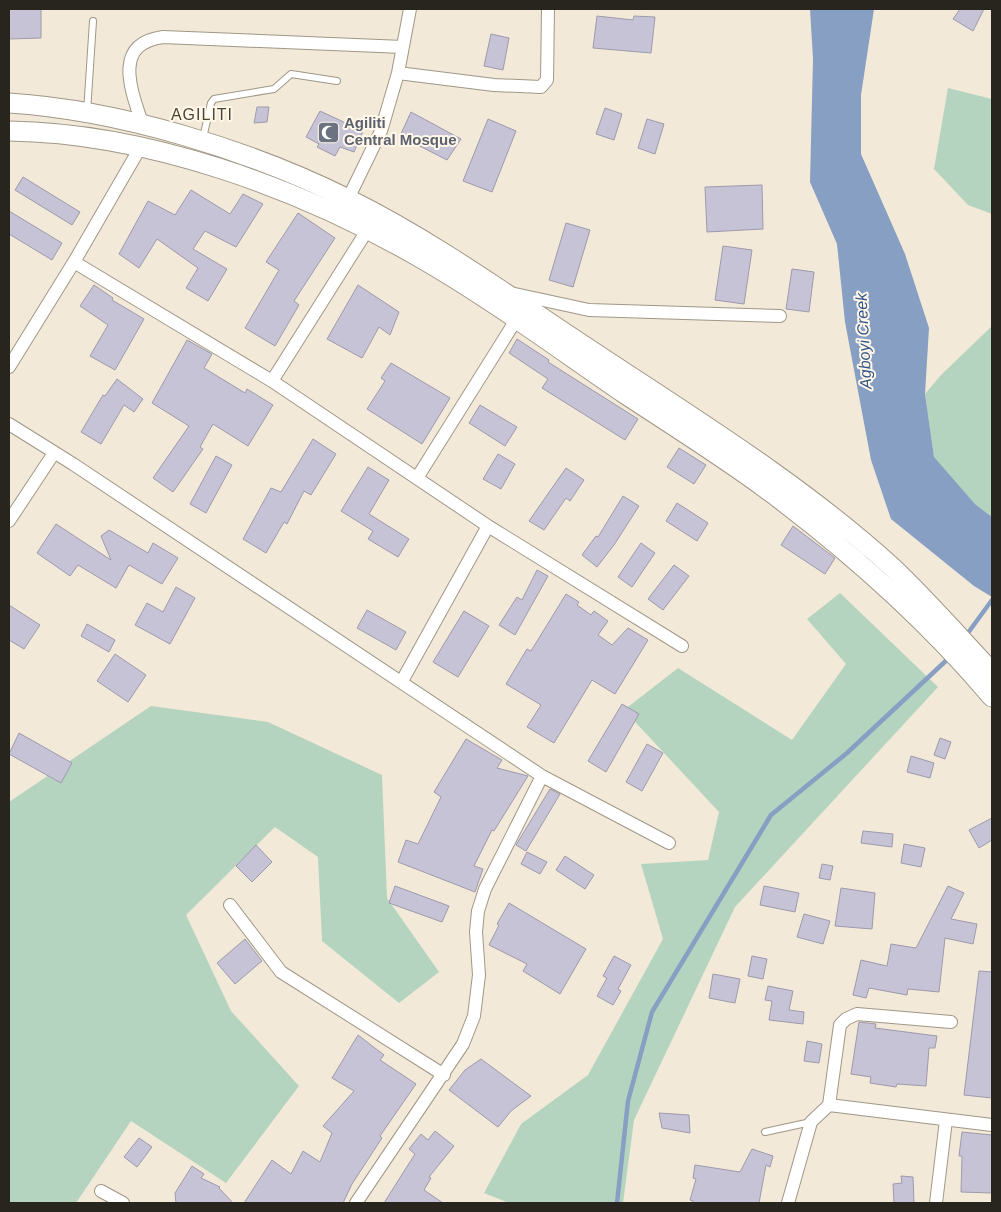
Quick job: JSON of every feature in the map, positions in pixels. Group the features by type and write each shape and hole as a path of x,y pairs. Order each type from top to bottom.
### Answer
{"street":[{"path":"348,199 381,131 398,73 410,9"},
{"path":"398,73 494,85 541,87 547,80 548,9"},
{"path":"143,126 134,99 128,65 135,49 148,39 163,36 403,47"},
{"path":"9,103 86,113 202,142 259,161 348,199 410,233 501,291 759,463 844,526 893,568 992,672"},
{"path":"9,131 36,131 140,148 211,164 338,214 419,257 765,488 881,583 992,697"},
{"path":"9,367 74,262 140,148"},
{"path":"272,381 368,229"},
{"path":"74,262 272,381 488,526 682,646"},
{"path":"501,291 589,310 780,316"},
{"path":"417,478 516,320"},
{"path":"9,424 402,681 542,776 669,843"},
{"path":"9,521 54,453"},
{"path":"402,681 488,526"},
{"path":"356,1203 444,1075 463,1044 474,1016 480,975 476,932 478,911 485,889 542,776"},
{"path":"230,904 281,972 444,1075"},
{"path":"788,1203 811,1122 829,1104 840,1025 846,1019 857,1014 951,1022"},
{"path":"829,1104 946,1120 992,1124"},
{"path":"936,1203 946,1120"},
{"path":"100,1191 123,1203"}],"lane":[{"path":"86,113 93,21"},
{"path":"202,142 211,103 214,98 274,89 290,74 337,81"},
{"path":"765,1132 811,1122"}],"green space":[{"path":"948,88 992,99 992,214 968,205 934,169"},
{"path":"992,326 992,517 975,504 934,458 925,394 941,375"},
{"path":"840,593 938,687 735,907 634,1120 623,1203 509,1203 484,1193 521,1124 588,1075 663,939 641,864 708,860 719,812 624,710 678,668 792,740 846,664 807,619"},
{"path":"151,706 268,722 382,775 387,898 439,972 399,1003 322,941 318,857 275,827 186,915 231,1011 299,1086 226,1183 131,1121 76,1203 9,1203 9,802"}],"water":[{"name":"Agboyi Creek","path":"810,9 874,9 861,95 861,154 905,254 929,328 925,394 934,457 975,504 992,517 992,597 974,586 891,519 871,460 845,322 837,244 810,182 813,59"}],"building":[{"path":"9,9 41,9 41,38 9,39"},
{"path":"960,9 984,9 973,31 953,19"},
{"path":"597,16 633,20 634,16 655,17 651,53 593,48"},
{"path":"491,34 509,38 503,70 484,66"},
{"path":"257,107 269,107 267,122 254,123"},
{"path":"605,108 622,114 614,140 596,134"},
{"name":"Agiliti Central Mosque","path":"320,111 363,131 354,152 340,147 335,156 317,147 319,144 306,137"},
{"path":"411,112 461,139 447,160 400,136"},
{"path":"488,119 516,131 492,192 463,181"},
{"path":"647,119 664,124 655,154 638,148"},
{"path":"23,177 80,212 72,225 15,190"},
{"path":"762,185 763,229 707,232 705,187"},
{"path":"191,190 230,214 243,194 263,204 236,247 205,231 193,249 227,269 208,301 186,288 198,268 157,239 139,268 119,254 148,201 175,215"},
{"path":"9,211 62,243 52,260 9,234"},
{"path":"298,213 335,238 294,301 299,305 275,346 245,328 279,270 266,262"},
{"path":"566,223 590,230 573,287 549,280"},
{"path":"723,246 752,250 744,304 715,300"},
{"path":"792,269 814,272 809,312 786,309"},
{"path":"94,285 113,298 112,300 144,319 115,370 90,356 108,325 80,306"},
{"path":"358,285 399,312 390,335 379,327 362,358 327,339"},
{"path":"517,339 549,360 548,362 638,419 625,440 542,388 548,379 509,353"},
{"path":"187,340 212,354 204,368 245,393 247,389 273,405 248,446 213,424 200,447 203,449 173,492 153,478 189,426 152,403"},
{"path":"391,363 450,398 422,444 367,409 385,381 381,378"},
{"path":"117,379 143,399 134,412 124,405 101,444 81,432 103,395 105,396"},
{"path":"480,405 517,427 505,446 469,423"},
{"path":"313,439 336,454 311,495 304,491 287,524 284,522 266,553 243,539 271,488 281,492"},
{"path":"679,448 706,465 694,484 667,467"},
{"path":"498,454 515,464 501,489 483,479"},
{"path":"216,456 232,465 206,513 190,504"},
{"path":"368,467 389,480 369,514 409,539 398,557 368,539 373,531 341,511"},
{"path":"566,468 584,480 570,501 566,498 544,530 529,521"},
{"path":"623,496 639,506 614,545 597,567 582,555 596,536 598,537"},
{"path":"677,503 708,523 697,541 666,521"},
{"path":"56,524 111,560 101,536 109,530 148,553 153,543 178,558 162,584 129,565 116,588 78,565 70,576 37,553"},
{"path":"793,526 835,558 825,574 781,545"},
{"path":"641,543 655,553 632,587 618,577"},
{"path":"674,565 689,576 663,610 648,599"},
{"path":"537,570 548,576 515,635 499,625 517,597 522,600"},
{"path":"176,587 195,598 170,644 135,625 147,603 163,612"},
{"path":"566,594 579,602 577,605 591,615 594,611 608,621 598,635 612,645 628,628 648,640 615,694 592,680 554,743 527,727 541,705 506,684 527,649 531,651"},
{"path":"9,605 40,625 24,649 9,640"},
{"path":"367,610 406,632 396,650 357,628"},
{"path":"464,611 489,626 458,677 433,662"},
{"path":"87,624 115,640 109,652 81,636"},
{"path":"115,654 146,675 128,702 97,681"},
{"path":"622,704 639,714 606,772 588,761"},
{"path":"19,733 72,763 61,783 9,754"},
{"path":"940,738 951,742 945,759 934,755"},
{"path":"466,739 502,760 497,768 528,776 494,831 492,830 474,866 483,869 475,892 398,862 406,840 418,844 441,797 434,792"},
{"path":"647,744 663,753 642,791 626,782"},
{"path":"911,756 934,763 930,778 907,772"},
{"path":"550,789 560,794 526,851 516,845"},
{"path":"992,818 992,840 979,848 969,830"},
{"path":"863,831 893,834 892,847 861,843"},
{"path":"904,844 925,848 921,867 901,863"},
{"path":"256,845 272,862 252,882 236,866"},
{"path":"527,852 547,862 540,874 521,864"},
{"path":"565,856 594,875 585,889 556,870"},
{"path":"822,864 833,866 830,880 819,878"},
{"path":"395,886 449,906 442,922 389,903"},
{"path":"764,886 799,893 795,912 760,905"},
{"path":"948,886 964,893 951,919 977,924 973,944 945,938 939,992 908,989 907,995 869,988 866,998 853,995 861,960 887,966 891,944 916,948"},
{"path":"841,888 875,893 872,929 835,926"},
{"path":"509,903 586,949 560,994 523,971 527,964 489,945 499,925 497,924"},
{"path":"804,914 830,921 823,944 797,937"},
{"path":"245,939 262,961 235,984 217,963"},
{"path":"614,956 631,965 618,989 621,991 613,1005 597,996 607,978 603,976"},
{"path":"752,956 767,959 763,979 748,976"},
{"path":"979,971 992,972 992,1098 964,1095"},
{"path":"713,974 740,979 735,1003 709,998"},
{"path":"768,986 793,991 789,1010 804,1012 803,1024 769,1020 772,1001 765,1000"},
{"path":"859,1022 876,1024 875,1028 937,1036 935,1048 929,1048 926,1086 897,1084 896,1087 870,1083 871,1077 851,1074"},
{"path":"358,1035 384,1055 380,1060 416,1084 380,1136 382,1138 352,1184 343,1203 244,1203 272,1160 291,1174 303,1151 320,1162 332,1133 323,1126 354,1091 332,1078"},
{"path":"807,1041 822,1044 819,1063 804,1061"},
{"path":"481,1059 531,1096 511,1111 498,1127 449,1090 465,1070"},
{"path":"659,1113 689,1115 690,1133 662,1128"},
{"path":"435,1131 454,1146 429,1177 431,1178 424,1190 443,1203 384,1203 415,1154 409,1149 421,1134 428,1140"},
{"path":"962,1132 992,1135 992,1193 961,1192 962,1156 959,1156"},
{"path":"139,1138 152,1147 137,1167 124,1157"},
{"path":"752,1149 773,1156 770,1167 766,1165 759,1203 693,1203 690,1200 696,1179 693,1178 695,1165 740,1172"},
{"path":"192,1166 204,1174 201,1178 220,1187 233,1203 176,1203 175,1193"},
{"path":"901,1176 913,1177 914,1203 894,1203 893,1184 902,1183"}],"waterway":[{"path":"965,637 992,600"},
{"path":"617,1203 628,1101 652,1012 771,815 847,753 950,657"}],"place":[{"name":"Agiliti Central Mosque","path":"328,132"}],"district":[{"name":"AGILITI","path":"202,114"}]}
